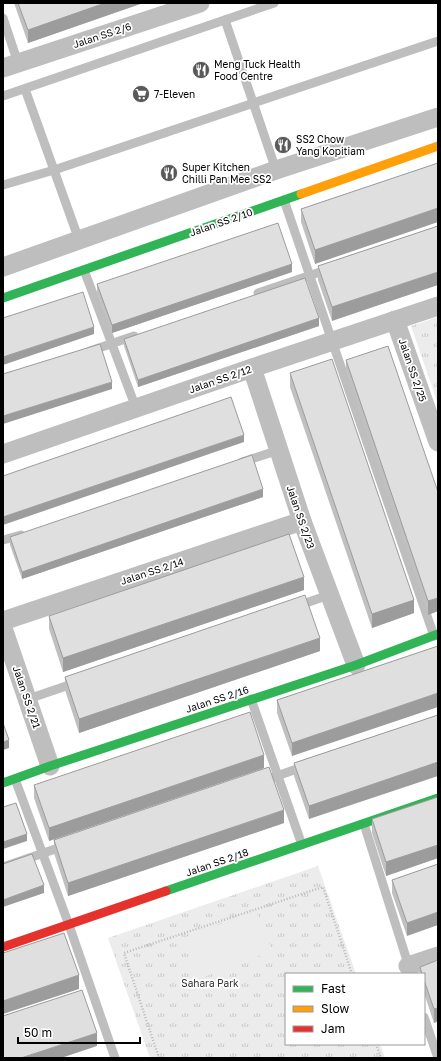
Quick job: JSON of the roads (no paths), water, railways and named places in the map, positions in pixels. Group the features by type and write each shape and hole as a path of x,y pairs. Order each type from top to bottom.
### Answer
{"street":[{"name":"Jalan SS 2/6","path":"11,65 200,3"},
{"path":"3,267 276,170 438,117"},
{"name":"Jalan SS 2/10","path":"3,298 438,146"},
{"name":"Jalan SS 2/12","path":"3,454 252,368 438,306"},
{"name":"Jalan SS 2/25","path":"395,320 438,442"},
{"name":"Jalan SS 2/23","path":"252,368 302,521 356,665"},
{"name":"Jalan SS 2/14","path":"3,621 302,521"},
{"name":"Jalan SS 2/21","path":"3,628 50,766"},
{"name":"Jalan SS 2/16","path":"3,783 50,766 356,665 436,635"},
{"name":"Jalan SS 2/18","path":"3,947 438,798"},
{"path":"409,970 438,956"}],"lane":[{"path":"3,96 274,3"},
{"path":"3,18 11,65"},
{"path":"225,20 276,170"},
{"path":"3,185 54,170 438,41"},
{"path":"25,89 79,240"},
{"path":"284,200 436,635"},
{"path":"251,296 340,265"},
{"path":"84,270 136,408"},
{"path":"83,353 141,334"},
{"path":"234,465 279,450"},
{"path":"3,540 33,531"},
{"path":"292,608 329,595"},
{"path":"28,699 80,681"},
{"path":"251,699 302,845"},
{"path":"255,784 314,763"},
{"path":"15,779 69,924 89,993 115,1058"},
{"path":"364,824 389,891 409,970"},
{"path":"3,867 73,843"},
{"path":"425,1019 434,1034 438,1058"}],"place":[{"name":"Meng Tuck Health Food Centre","path":"201,70"},
{"name":"7-Eleven","path":"141,94"},
{"name":"SS2 Chow Yang Kopitiam","path":"283,145"},
{"name":"Super Kitchen Chilli Pan Mee SS2","path":"169,173"}],"park label":[{"name":"Sahara Park","path":"210,983"}]}
